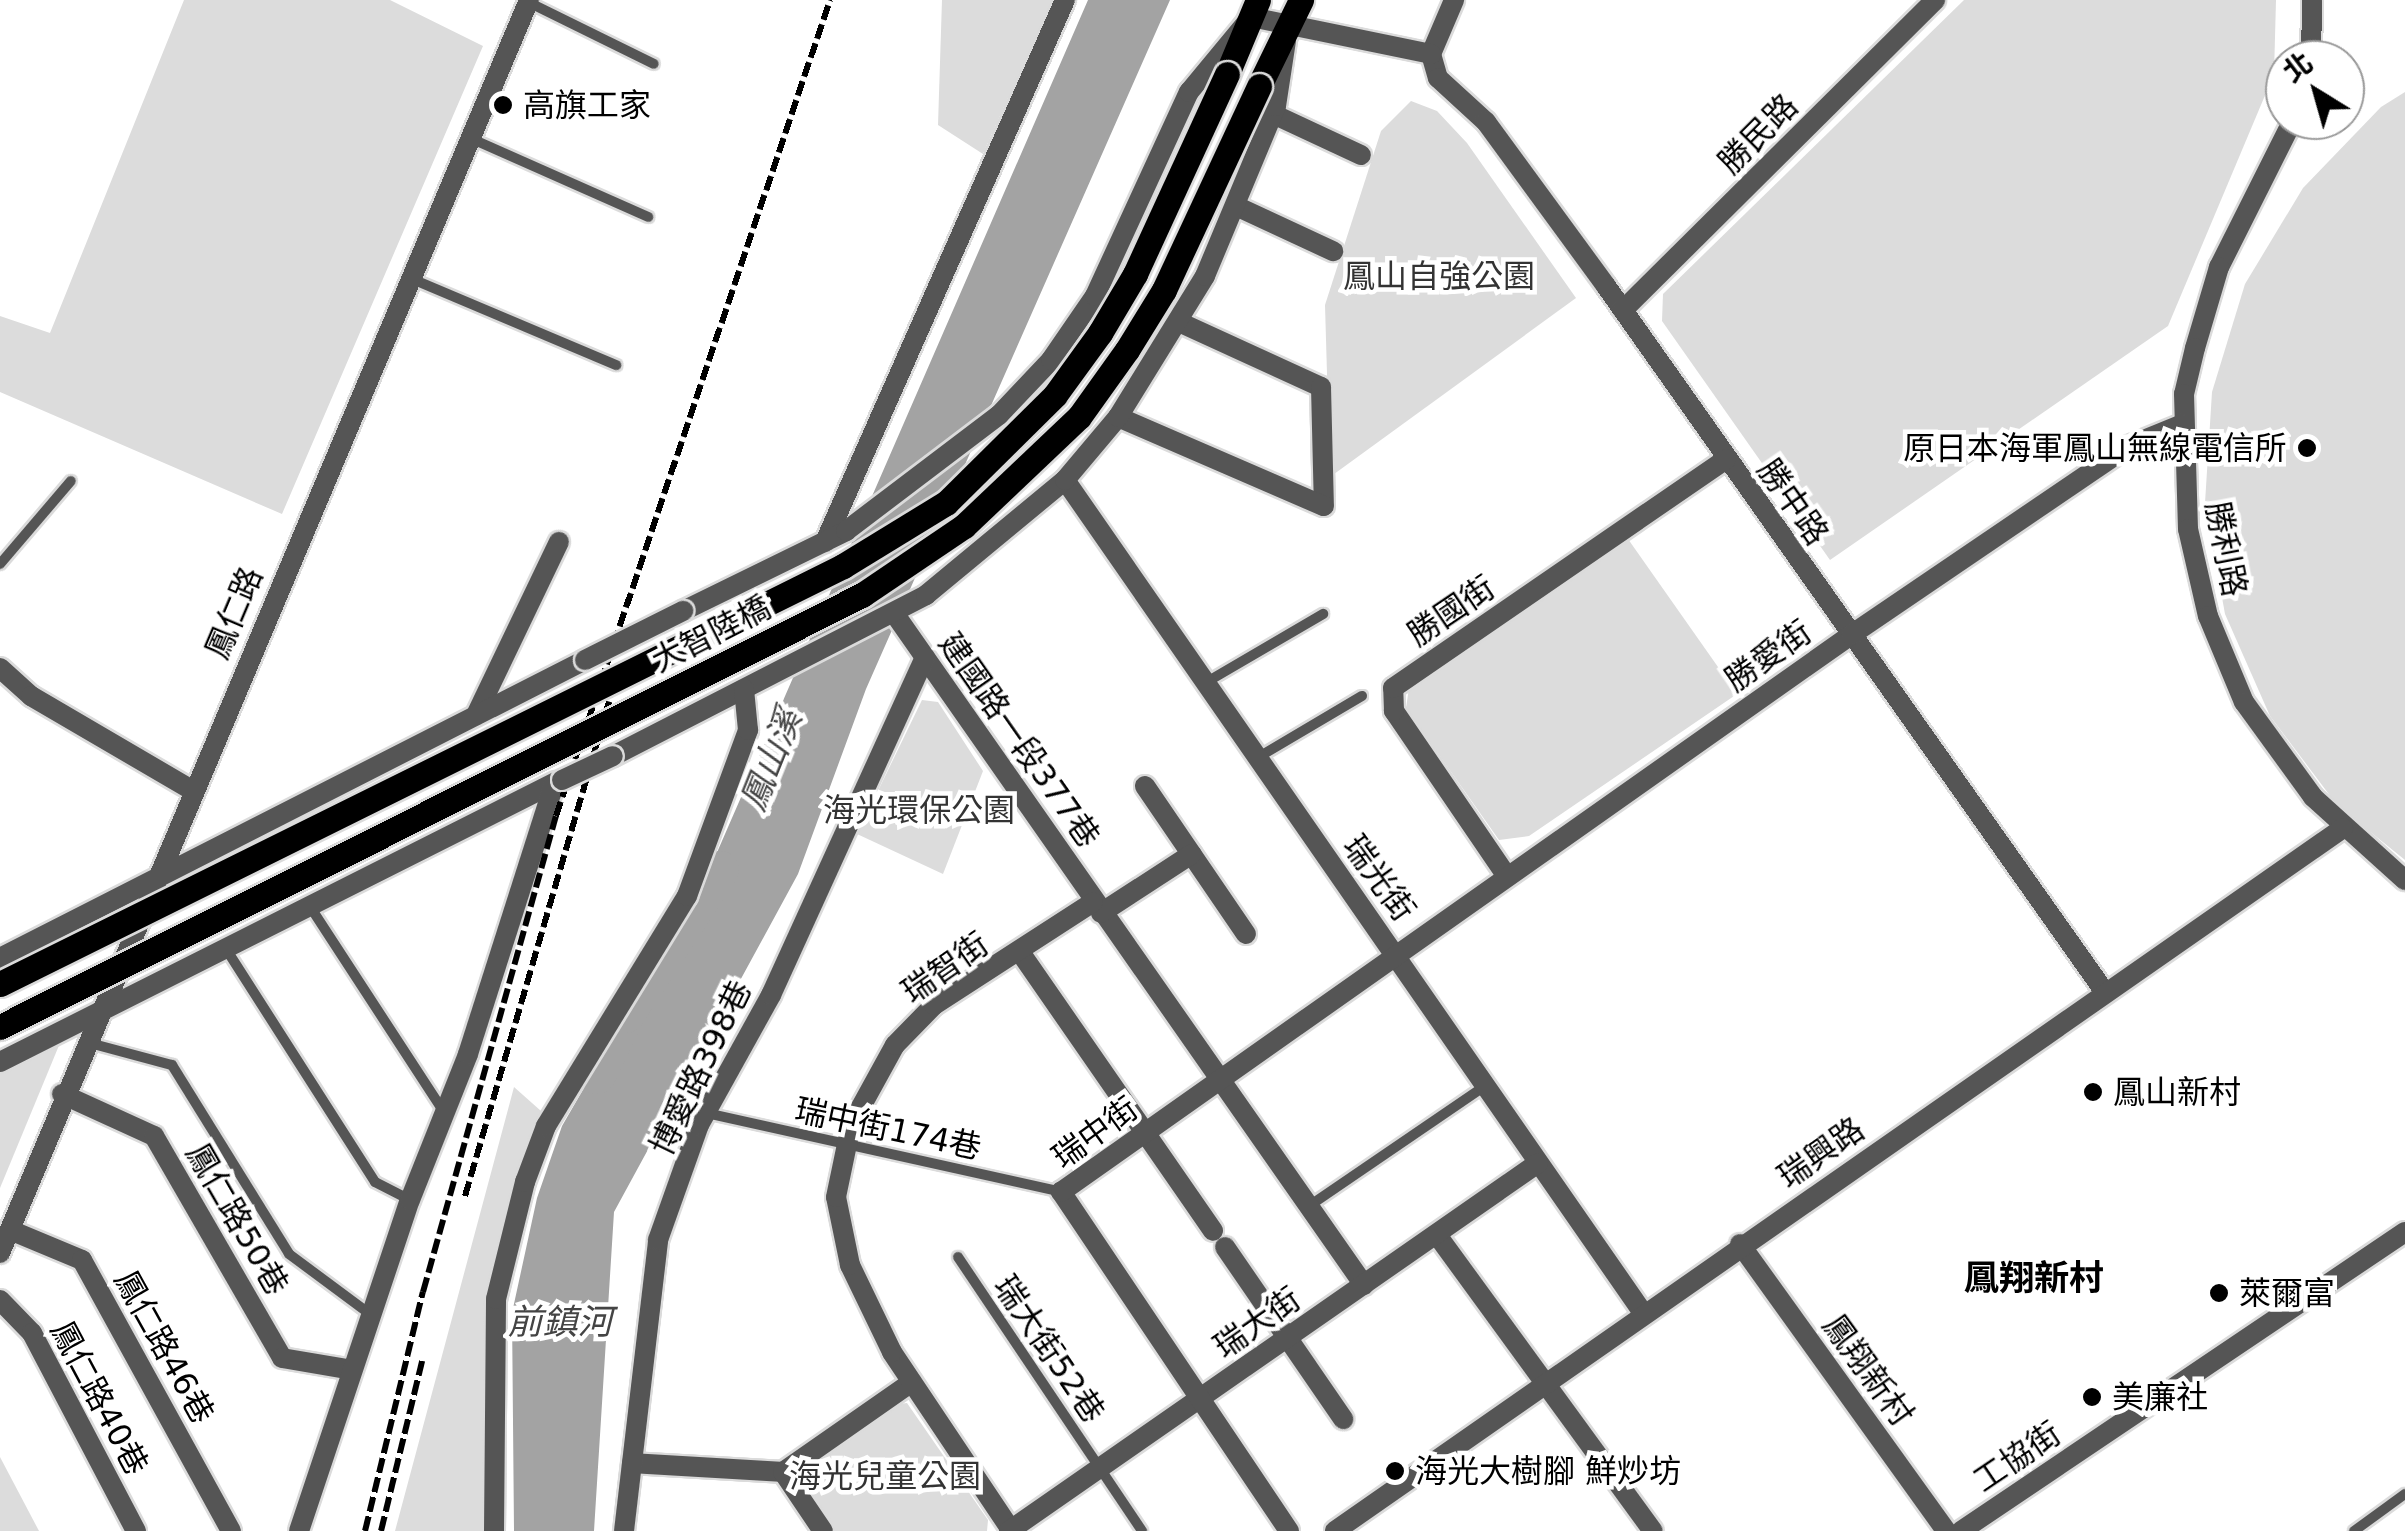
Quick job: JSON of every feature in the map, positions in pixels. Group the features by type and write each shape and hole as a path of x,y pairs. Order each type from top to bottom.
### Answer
{"main road":[{"name":"大智陸橋","path":"0,1027 862,595 964,526 1080,417 1127,350 1164,290 1300,0"},
{"name":"大智陸橋","path":"0,984 843,566 946,503 1055,395 1100,333 1135,274 1254,9"}],"street":[{"path":"825,542 1065,0"},
{"path":"0,958 846,530 999,415 1050,360 1094,296 1189,92 1254,9 1289,24 1431,54 1454,0"},
{"name":"勝民路","path":"1623,310 1935,0"},
{"path":"2311,40 2312,0"},
{"name":"鳳仁路","path":"0,1253 62,1094 529,1"},
{"path":"0,1062 228,952 888,616 1015,527 1065,480 1118,417 1180,322 1238,207 1273,114 1289,24"},
{"name":"勝中路","path":"1431,54 1438,78 1486,122 2104,990"},
{"path":"1273,114 1362,156"},
{"name":"勝利路","path":"2283,140 2219,267 2184,394 2188,529 2221,652 2271,743 2344,828 2405,880"},
{"path":"1238,207 1333,251"},
{"path":"1118,417 1324,506 1321,387 1180,322"},
{"name":"勝愛街","path":"1395,951 2129,446 2183,424"},
{"name":"勝國街","path":"1506,875 1394,711 1392,688 1726,460"},
{"name":"瑞光街","path":"1065,480 1643,1312"},
{"path":"476,715 558,542"},
{"name":"建國路一段377巷","path":"888,616 925,657 1097,907"},
{"name":"博愛路398巷","path":"624,1531 658,1240 706,1113 771,995 925,657"},
{"path":"0,668 31,696 192,790"},
{"path":"494,1531 496,1299 525,1182 546,1126 687,896 748,730 744,689"},
{"path":"299,1531 370,1314 558,782"},
{"path":"1145,786 1246,934"},
{"name":"瑞興路","path":"1335,1531 2104,990 2344,828"},
{"name":"瑞智街","path":"1011,1530 912,1382 850,1265 836,1198 852,1125 896,1045 934,1004 1192,854"},
{"path":"1097,907 1364,1285"},
{"name":"瑞中街","path":"1290,1531 1061,1192 1395,951"},
{"path":"1020,952 1343,1420"},
{"name":"鳳仁路50巷","path":"62,1094 154,1136 282,1358 352,1370"},
{"name":"瑞大街","path":"1011,1530 1538,1163"},
{"name":"鳳仁路46巷","path":"10,1230 82,1260 232,1531"},
{"name":"工協街","path":"1961,1531 2405,1232"},
{"path":"1437,1235 1653,1531"},
{"name":"鳳翔新村","path":"1740,1244 1946,1531"},
{"name":"鳳仁路40巷","path":"0,1300 32,1334 136,1531"},
{"path":"632,1464 784,1472 912,1382"},
{"path":"784,1472 823,1531"}],"lane":[{"path":"529,1 654,64"},
{"path":"470,138 648,216"},
{"path":"409,278 616,365"},
{"path":"0,564 72,481"},
{"path":"1204,683 1323,614"},
{"path":"1256,758 1362,696"},
{"path":"311,908 444,1112"},
{"path":"228,952 375,1182 410,1200"},
{"path":"84,1042 172,1065 288,1254 370,1314"},
{"path":"1309,1207 1486,1086"},
{"name":"瑞中街174巷","path":"706,1113 1061,1192"},
{"name":"瑞大街52巷","path":"958,1257 1142,1531"},
{"path":"2354,1531 2405,1494"}],"green space":[{"path":"184,0 390,0 483,46 282,514 0,392 0,316 50,333"},
{"path":"942,0 1052,0 983,154 938,125"},
{"path":"1964,0 2276,0 2275,40 2265,40 2265,95 2168,326 1830,560 1662,321 1663,294"},
{"name":"原日本海軍鳳山無線電信所","path":"2405,92 2405,860 2337,805 2270,716 2225,614 2205,503 2212,392 2245,284 2303,188 2349,140 2365,140 2365,124 2381,107"},
{"name":"鳳山自強公園","path":"1411,101 1437,111 1467,143 1576,298 1330,477 1325,305 1381,131"},
{"path":"1628,539 1737,694 1529,836 1499,840 1406,708 1409,688"},
{"name":"海光環保公園","path":"922,700 938,702 983,771 943,874 857,834"},
{"path":"60,1043 0,1188 0,1073"},
{"path":"514,1087 550,1119 500,1337 491,1531 395,1531"},
{"name":"海光兒童公園","path":"907,1403 988,1520 987,1531 834,1531 800,1478 805,1464 890,1405"},
{"path":"0,1457 39,1531 0,1531"}],"water":[{"name":"前鎮河","path":"1088,0 1170,0 866,689 798,874 614,1212 594,1531 514,1531 512,1313 537,1198 562,1126 614,1036 668,965"}],"waterway":[{"name":"鳳山溪","path":"597,1075 626,1014 720,870"}],"railway":[{"path":"365,1531 423,1292 556,816 830,0"},
{"path":"465,1196 613,688"},
{"path":"381,1531 422,1361"}],"place":[{"name":"高旗工家","path":"503,105"},
{"name":"原日本海軍鳳山無線電信所","path":"2307,448"},
{"name":"鳳山新村","path":"2093,1092"},
{"name":"萊爾富","path":"2219,1293"},
{"name":"美廉社","path":"2092,1397"},
{"name":"海光大樹腳 鮮炒坊","path":"1395,1471"}],"district":[{"name":"鳳翔新村","path":"2034,1278"}]}
